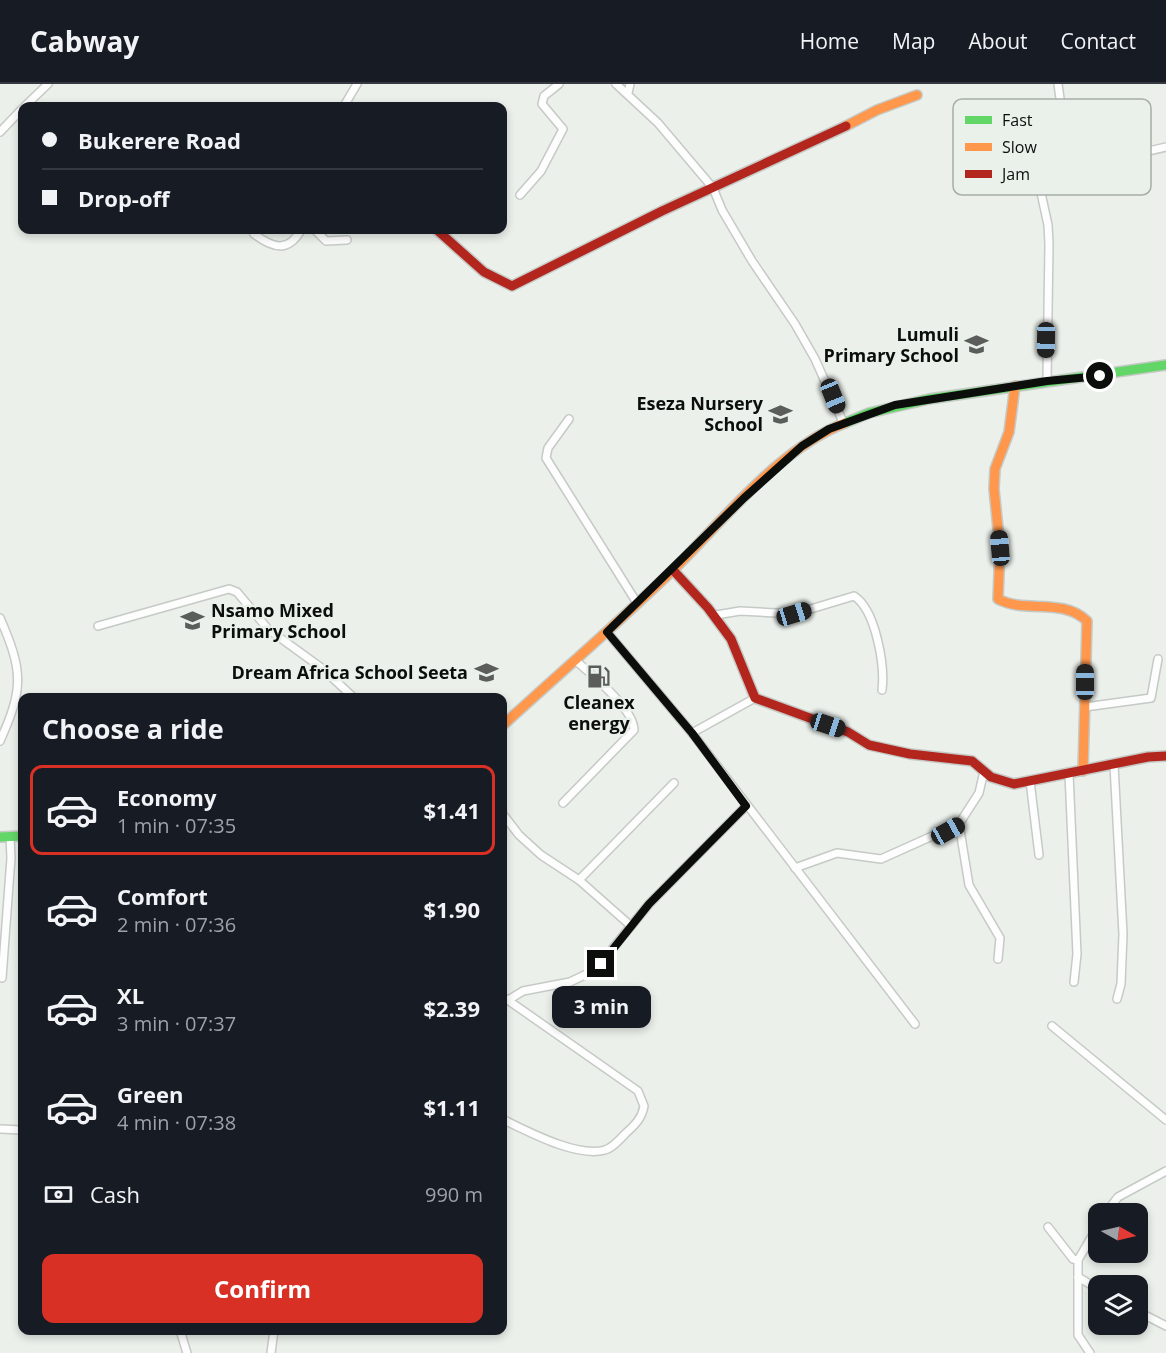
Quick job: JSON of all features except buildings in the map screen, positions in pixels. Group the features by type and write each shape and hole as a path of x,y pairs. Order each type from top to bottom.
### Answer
{"street":[{"path":"30,102 48,84"},
{"path":"346,102 357,84"},
{"path":"520,195 541,171 563,129 542,104 544,96 559,84"},
{"path":"616,84 628,93 670,136 700,176 713,188 722,210 752,261 815,359 843,422"},
{"path":"628,93 630,84"},
{"path":"1058,84 1060,99"},
{"path":"442,234 494,280 506,286 512,286 877,110 917,95"},
{"path":"0,132 18,114"},
{"path":"1151,150 1166,147"},
{"path":"1041,195 1048,225 1047,381"},
{"path":"254,234 274,247 283,247 295,240 299,234"},
{"path":"319,234 326,241 347,240"},
{"path":"507,721 674,570 787,459 802,446 843,422 895,405 1166,365"},
{"path":"1015,386 1011,424 995,469 994,489 1000,548 998,599 1006,604 1040,604 1078,612 1087,621 1083,771"},
{"path":"569,419 548,448 546,458 637,603"},
{"path":"674,570 716,615 736,649 755,698 848,732 869,745 910,754 972,761 996,779 1014,784 1148,757 1166,756"},
{"path":"98,626 230,589 237,592 276,636 322,669 348,693"},
{"path":"716,615 740,611 794,614 854,596 861,601 876,635 884,677 882,690"},
{"path":"0,618 12,648 19,693"},
{"path":"607,632 692,733 915,1024"},
{"path":"1085,707 1151,698 1158,659"},
{"path":"563,803 634,730 633,723 613,696 575,660"},
{"path":"0,741 18,695"},
{"path":"692,733 755,698"},
{"path":"1114,765 1124,934 1121,984 1117,999"},
{"path":"795,868 837,854 881,859 959,824 979,794 984,771"},
{"path":"1069,774 1077,954 1074,982"},
{"path":"1030,781 1039,855"},
{"path":"579,880 674,783"},
{"path":"507,998 523,991 570,982 595,970 631,926 746,806"},
{"path":"507,819 519,835 541,855 579,880 631,926"},
{"path":"959,824 969,885 1000,938 999,959"},
{"path":"2,978 11,858 5,837"},
{"path":"507,999 638,1091 644,1106 638,1121 614,1145 598,1152 566,1146 507,1121"},
{"path":"1052,1026 1166,1120"},
{"path":"0,1129 18,1130"},
{"path":"1113,1203 1118,1197 1166,1171"},
{"path":"1048,1227 1073,1259 1078,1260"},
{"path":"1088,1243 1078,1260 1078,1335 1090,1353"},
{"path":"1078,1277 1088,1283"},
{"path":"1148,1317 1166,1326"},
{"path":"182,1335 187,1353"},
{"path":"271,1353 273,1335"}],"traffic: fast":[{"path":"845,423 869,413 929,399 1166,365"},
{"path":"0,837 18,836"}],"traffic: slow":[{"path":"846,126 877,110 917,95"},
{"path":"1015,386 1009,432 995,469 994,489 1000,548 998,599 1020,605 1055,607 1077,614 1087,621 1083,771"},
{"path":"507,722 652,590 775,468 820,435 845,423"}],"traffic: jam":[{"path":"441,234 484,272 512,286 662,211 846,126"},
{"path":"673,570 708,608 731,639 755,698 848,732 869,745 910,754 972,761 991,777 1014,784 1148,757 1166,756"}],"place":[{"name":"Lumuli Primary School","path":"977,345"},
{"name":"Eseza Nursery School","path":"781,414"},
{"name":"Nsamo Mixed Primary School","path":"193,621"},
{"name":"Dream Africa School Seeta","path":"486,673"},
{"name":"Cleanex energy","path":"599,677"}],"route":[{"path":"601,964 649,904 746,806 692,733 607,632 674,570 744,498 802,446 829,429 895,405 1047,381 1100,376"}]}
